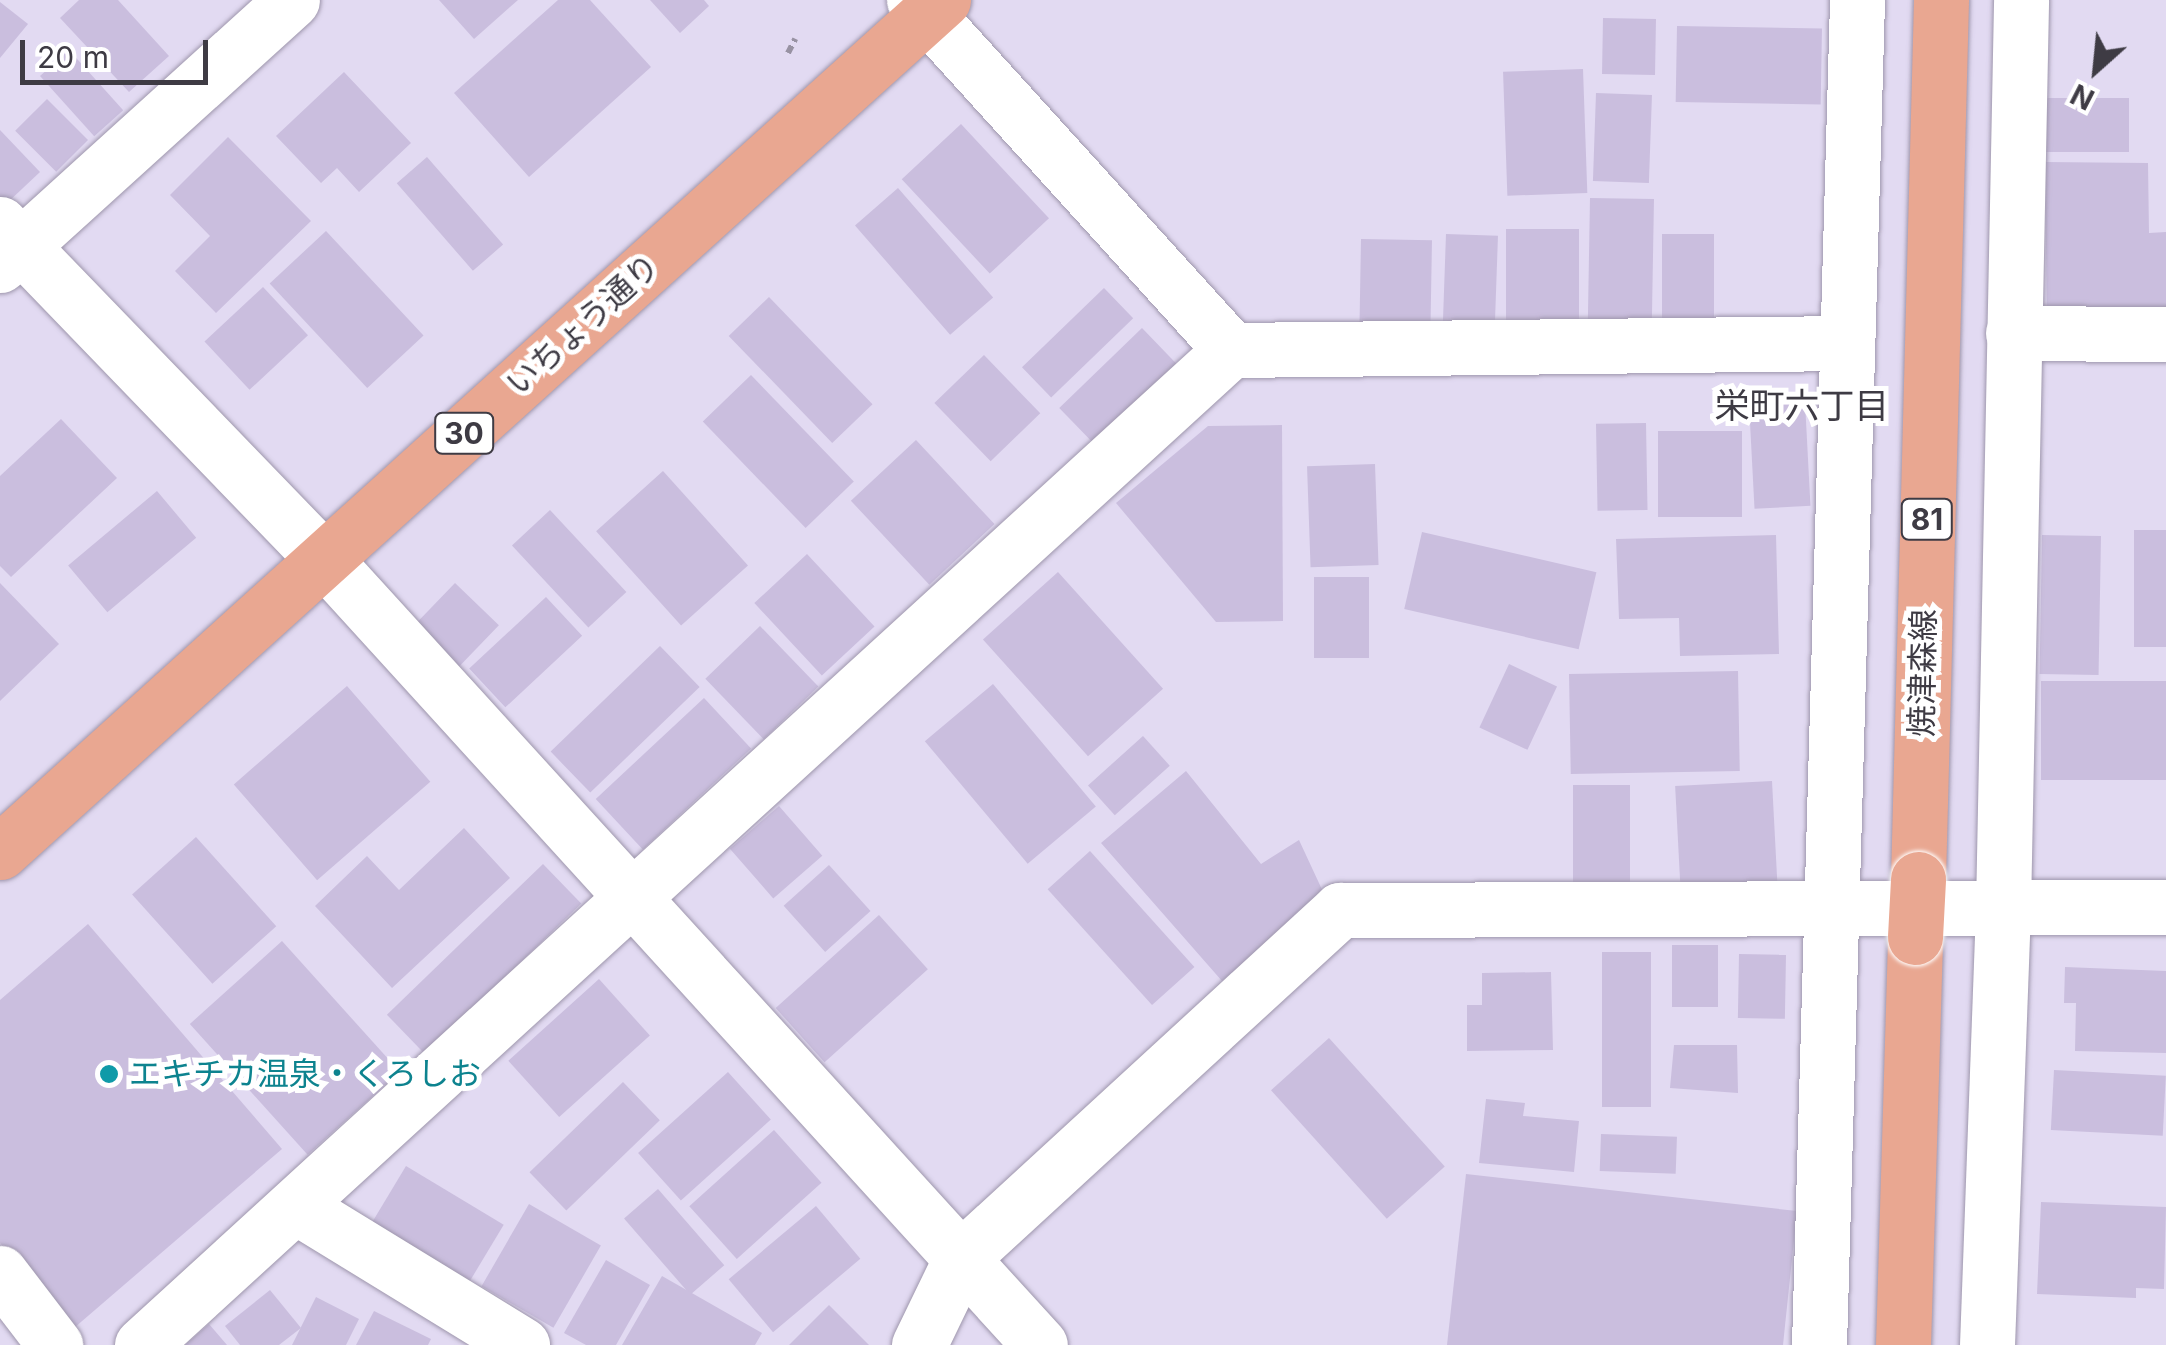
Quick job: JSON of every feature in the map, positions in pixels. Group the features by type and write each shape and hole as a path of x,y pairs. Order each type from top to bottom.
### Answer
{"main road":[{"name":"焼津森線","path":"1903,1345 1941,0"},
{"name":"いちょう通り","path":"0,852 928,5"}],"street":[{"path":"292,0 7,245 324,558 1040,1345"},
{"path":"1820,1345 1857,0"},
{"path":"1987,1345 2002,908 2021,0"},
{"path":"928,5 1231,350"},
{"path":"2014,333 2166,334"},
{"path":"142,1345 297,1207 631,894 1231,350 1847,342"},
{"path":"919,1345 961,1258 1340,910 2166,907"},
{"path":"297,1207 522,1345"},
{"path":"0,1273 55,1345"}],"path":[{"path":"788,53 795,39"}],"building":[{"path":"79,0 118,0 169,56 129,92 60,18"},
{"path":"439,0 518,0 474,39"},
{"path":"558,0 590,0 651,67 529,177 454,93"},
{"path":"650,0 704,0 709,6 680,33"},
{"path":"0,2 28,24 0,58"},
{"path":"1603,18 1656,19 1655,75 1602,74"},
{"path":"1677,26 1822,29 1821,105 1676,102"},
{"path":"69,50 123,110 94,136 40,76"},
{"path":"1583,69 1587,193 1507,196 1503,72"},
{"path":"344,72 411,143 359,192 337,168 321,183 276,136"},
{"path":"1596,93 1652,95 1649,183 1593,181"},
{"path":"2045,98 2129,98 2129,152 2045,152"},
{"path":"47,99 88,140 56,172 15,131"},
{"path":"961,124 1049,218 990,274 902,179"},
{"path":"0,130 40,172 6,204 0,197"},
{"path":"228,137 311,221 216,313 175,271 210,236 170,195"},
{"path":"427,157 503,245 473,271 397,183"},
{"path":"2045,162 2148,163 2149,233 2166,232 2166,327 2047,328"},
{"path":"898,188 993,297 950,335 855,225"},
{"path":"1590,198 1654,199 1652,330 1588,329"},
{"path":"1506,229 1579,229 1579,323 1506,323"},
{"path":"326,231 424,336 367,388 270,284"},
{"path":"1446,234 1498,236 1495,323 1443,321"},
{"path":"1662,234 1714,234 1714,326 1662,326"},
{"path":"1361,239 1432,240 1430,332 1359,331"},
{"path":"263,287 308,335 250,390 204,342"},
{"path":"1104,288 1133,318 1051,397 1022,367"},
{"path":"769,297 873,404 832,443 729,336"},
{"path":"1142,328 1178,365 1095,445 1059,408"},
{"path":"984,355 1040,413 991,461 934,403"},
{"path":"751,375 854,481 806,528 703,422"},
{"path":"1805,402 1810,506 1755,509 1749,405"},
{"path":"61,419 117,478 11,577 0,566 0,476"},
{"path":"1646,423 1648,510 1598,511 1596,424"},
{"path":"1282,425 1283,621 1216,622 1116,503 1208,426"},
{"path":"1658,431 1742,431 1742,517 1658,517"},
{"path":"916,440 994,524 929,585 851,501"},
{"path":"1375,464 1379,565 1311,567 1307,466"},
{"path":"663,471 748,565 681,626 596,531"},
{"path":"157,491 196,538 107,612 68,566"},
{"path":"550,510 626,592 588,627 512,545"},
{"path":"2134,530 2166,530 2166,647 2134,647"},
{"path":"1422,532 1596,572 1579,649 1404,609"},
{"path":"1776,535 1779,654 1680,656 1679,618 1619,619 1616,539"},
{"path":"2042,535 2101,536 2099,675 2040,674"},
{"path":"807,554 875,626 822,676 754,603"},
{"path":"1058,572 1163,689 1088,756 983,640"},
{"path":"1314,577 1369,577 1369,658 1314,658"},
{"path":"0,583 59,644 0,701"},
{"path":"455,583 499,625 457,669 413,627"},
{"path":"546,597 582,636 505,707 469,669"},
{"path":"760,626 818,686 764,739 705,679"},
{"path":"660,646 700,687 590,793 551,752"},
{"path":"1509,664 1557,686 1527,750 1479,727"},
{"path":"1738,671 1740,771 1571,774 1569,674"},
{"path":"2041,681 2166,681 2166,780 2041,780"},
{"path":"993,684 1096,807 1028,864 925,741"},
{"path":"347,686 430,782 317,880 234,784"},
{"path":"704,698 751,748 643,849 596,799"},
{"path":"1143,736 1170,766 1115,815 1088,786"},
{"path":"1186,771 1261,864 1299,840 1325,896 1222,981 1101,843"},
{"path":"1772,781 1777,883 1680,888 1675,786"},
{"path":"1573,785 1630,785 1630,902 1573,902"},
{"path":"779,806 822,856 773,898 730,849"},
{"path":"464,828 510,878 392,988 315,906 367,856 399,890"},
{"path":"196,837 276,926 212,984 132,895"},
{"path":"1090,851 1194,967 1152,1005 1048,889"},
{"path":"543,864 581,904 425,1054 387,1015"},
{"path":"829,865 870,911 825,952 784,906"},
{"path":"879,915 928,969 825,1062 776,1008"},
{"name":"エキチカ温泉・くろしお","path":"88,924 282,1149 74,1328 0,1243 0,1000"},
{"path":"282,941 400,1072 308,1155 190,1024"},
{"path":"1672,945 1718,945 1718,1007 1672,1007"},
{"path":"1602,952 1651,952 1651,1107 1602,1107"},
{"path":"1739,954 1786,955 1785,1019 1738,1018"},
{"path":"2065,967 2166,971 2166,1053 2075,1051 2076,1003 2064,1003"},
{"path":"1551,972 1553,1050 1467,1051 1467,1005 1482,1005 1482,973"},
{"path":"599,979 650,1035 559,1117 508,1061"},
{"path":"1329,1038 1445,1167 1387,1219 1271,1090"},
{"path":"1674,1045 1737,1045 1738,1093 1670,1088"},
{"path":"2054,1070 2166,1076 2163,1136 2051,1130"},
{"path":"728,1072 771,1120 681,1201 638,1153"},
{"path":"623,1082 660,1120 566,1210 529,1172"},
{"path":"1486,1099 1525,1103 1523,1116 1579,1121 1574,1172 1479,1163"},
{"path":"774,1130 822,1183 737,1259 689,1206"},
{"path":"1601,1134 1677,1137 1676,1174 1600,1171"},
{"path":"406,1166 504,1225 466,1287 368,1229"},
{"path":"1466,1174 1797,1211 1783,1345 1447,1345"},
{"path":"658,1189 724,1265 690,1295 624,1219"},
{"path":"2041,1202 2166,1207 2164,1289 2136,1288 2136,1298 2037,1294"},
{"path":"529,1204 601,1246 553,1328 482,1286"},
{"path":"816,1206 860,1259 773,1332 729,1279"},
{"path":"606,1260 650,1285 616,1345 586,1345 564,1333"},
{"path":"662,1276 762,1333 755,1345 622,1345"},
{"path":"270,1290 301,1328 279,1345 240,1345 225,1326"},
{"path":"316,1297 359,1319 346,1345 292,1345"},
{"path":"829,1305 869,1345 789,1345"},
{"path":"374,1311 431,1339 428,1345 356,1345"},
{"path":"209,1324 227,1345 185,1345"}],"place":[{"name":"エキチカ温泉・くろしお","path":"109,1074"}],"district":[{"name":"栄町六丁目","path":"1802,405"}]}
